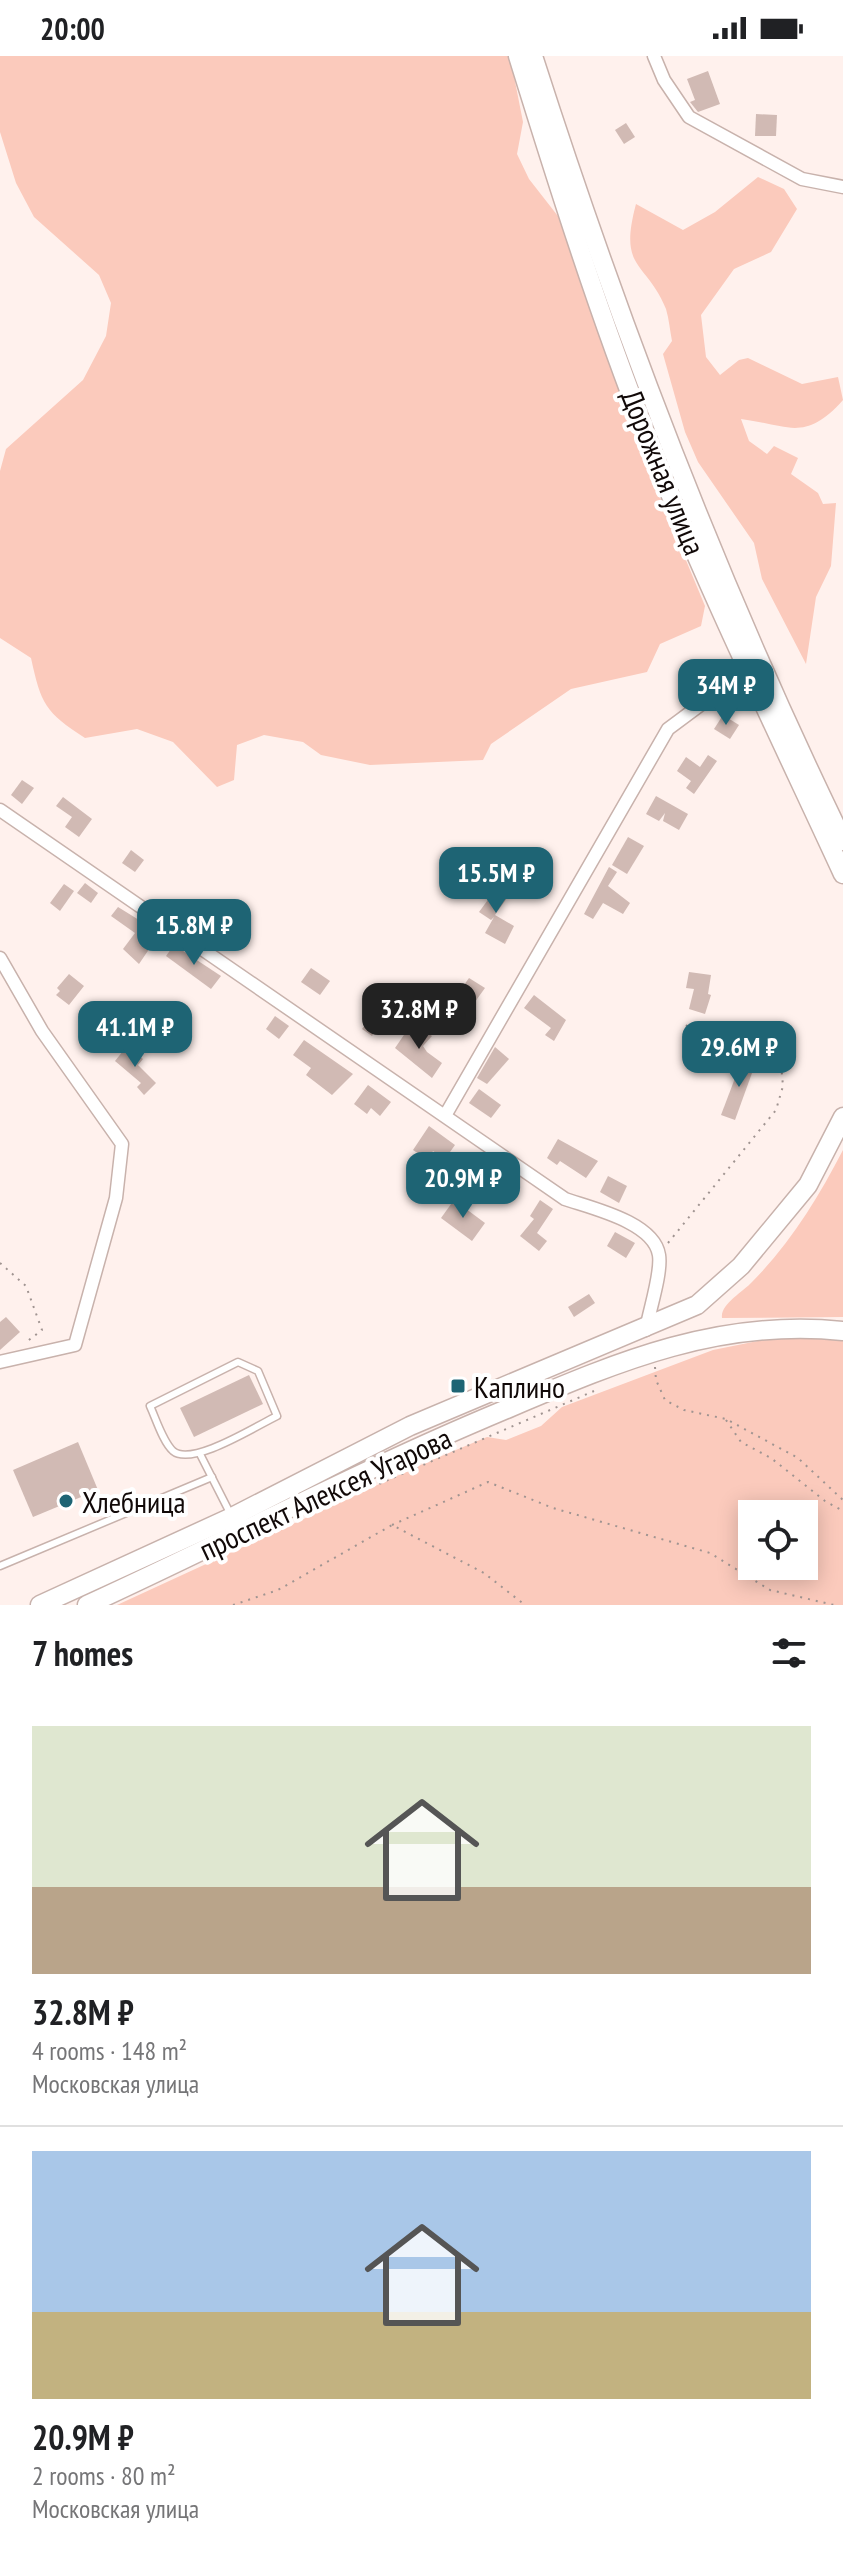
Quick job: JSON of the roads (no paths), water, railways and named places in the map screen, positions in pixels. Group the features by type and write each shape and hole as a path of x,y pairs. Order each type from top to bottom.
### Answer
{"main road":[{"name":"Дорожная улица","path":"518,56 574,235 648,440 787,756 840,857"},
{"name":"Дорожная улица","path":"533,56 585,218 671,455 833,821 840,857"},
{"path":"840,857 843,881"},
{"name":"проспект Алексея Угарова","path":"87,1605 236,1526 410,1426 646,1330 697,1305 741,1266 808,1185 842,1123"},
{"name":"проспект Алексея Угарова","path":"40,1605 653,1350 702,1337 765,1329 843,1331"},
{"path":"646,1330 653,1350"}],"street":[{"path":"654,56 664,80 689,117 802,179 843,187"},
{"path":"446,1114 668,729 715,694"},
{"path":"0,810 446,1114 565,1199 628,1221 651,1240 659,1254 646,1330"},
{"path":"0,958 42,1031 122,1144 116,1198 75,1345 0,1362"}],"lane":[{"path":"238,1362 249,1365 258,1371 277,1416 200,1454 185,1457 172,1451 150,1406 238,1362"},
{"path":"200,1454 236,1526"},
{"path":"0,1566 212,1477"}],"place":[{"name":"Каплино","path":"458,1386"},
{"name":"Хлебница","path":"66,1501"}]}
